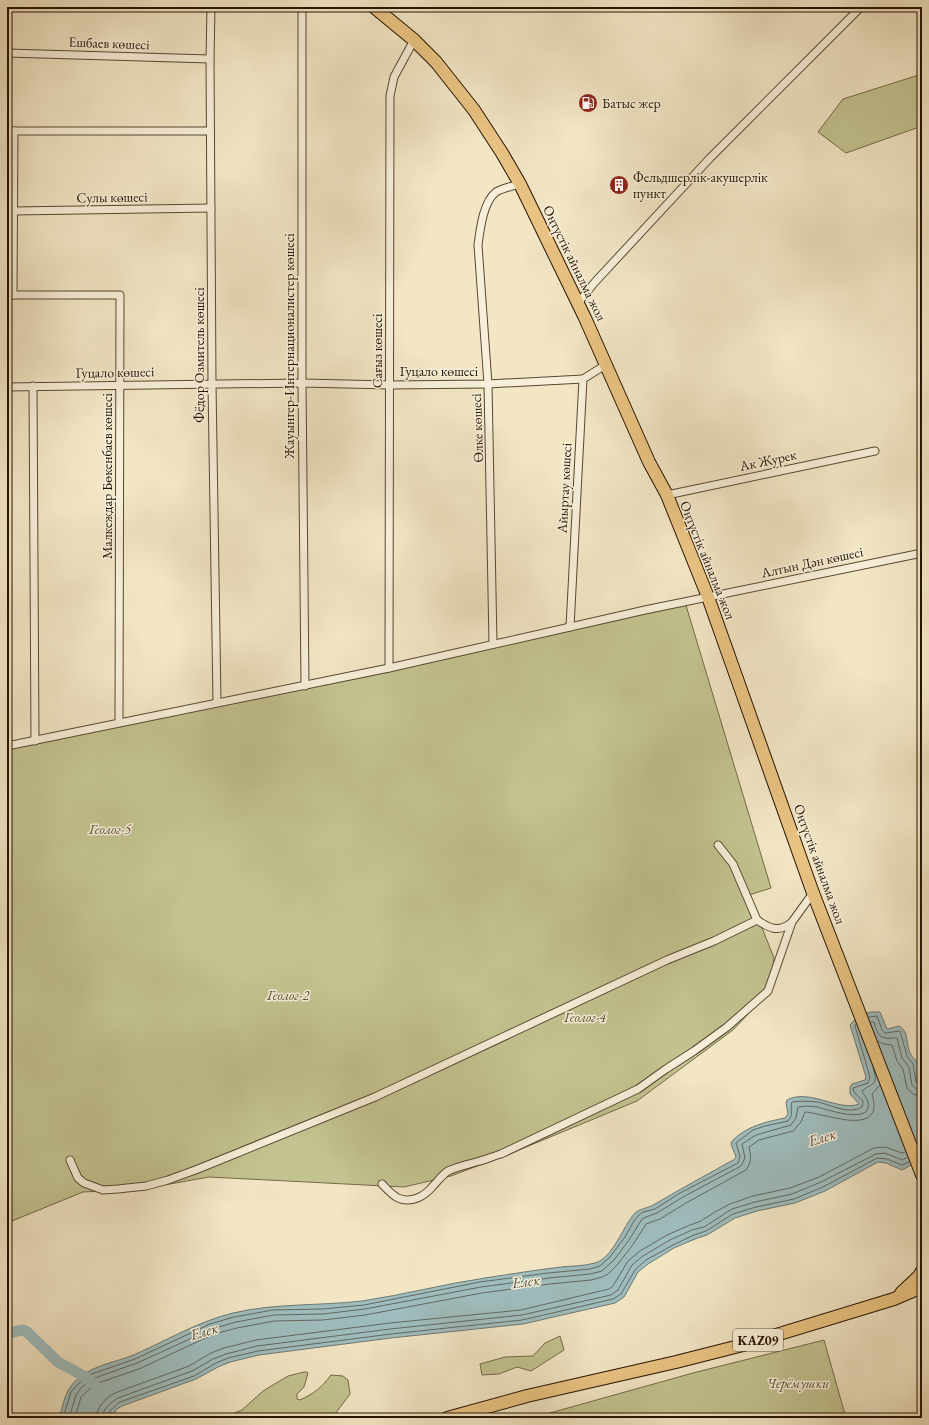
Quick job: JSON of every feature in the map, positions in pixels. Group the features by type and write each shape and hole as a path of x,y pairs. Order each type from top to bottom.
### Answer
{"highway":[{"name":"Оңтүстік айналма жол","path":"374,7 414,40 436,62 474,110 520,184 607,364 649,462 667,495 708,597 813,893 922,1175"},
{"path":"894,1299 919,1276 922,1271"},
{"name":"KAZ09","path":"447,1418 527,1396 736,1347 894,1299 922,1287"}],"street":[{"name":"Фёдор Озмитель көшесі","path":"212,7 210,131 217,702"},
{"name":"Жауынгер-Интернационалистер көшесі","path":"302,7 302,383 305,686"},
{"path":"578,303 595,282 710,158 861,7"},
{"name":"Сағыз көшесі","path":"389,668 390,96 394,77 414,40"},
{"name":"Ешбаев көшесі","path":"7,53 210,59"},
{"path":"10,295 14,211 10,131 210,131"},
{"name":"Өлке көшесі","path":"493,644 488,384 478,245 480,229 486,209 492,197 502,189 520,184"},
{"name":"Сулы көшесі","path":"14,211 211,208"},
{"name":"Малкеждар Бөкенбаев көшесі","path":"10,295 120,295 121,386 118,723"},
{"path":"583,379 607,364"},
{"name":"Гуцало көшесі","path":"7,387 302,383 390,385 488,384 583,379"},
{"name":"Айыртау көшесі","path":"570,627 583,379"},
{"path":"33,386 35,740"},
{"name":"Ак Журек","path":"667,495 875,451"},
{"name":"Алтын Дән көшесі","path":"7,746 217,702 305,686 708,597 922,552"},
{"path":"718,845 733,864 757,920 766,926 776,929 784,928 792,922"},
{"path":"382,1184 399,1199 417,1199 424,1196 433,1187 438,1179 459,1166 482,1161 501,1154 638,1089 666,1069 694,1052 727,1027 768,991 792,922 813,893"},
{"path":"70,1160 78,1178 84,1183 103,1190 146,1186 192,1171 310,1125 374,1097 757,920"}],"green space":[{"path":"922,74 922,126 846,153 818,132 843,99"},
{"path":"685,602 771,888 749,895 774,958 770,991 733,1030 637,1101 514,1152 451,1176 404,1187 209,1177 142,1189 83,1192 7,1223 7,746"},
{"path":"560,1336 564,1350 531,1371 517,1367 499,1374 482,1375 480,1364 505,1357 533,1356 545,1343"},
{"name":"Черёмушки","path":"824,1340 846,1418 532,1418 693,1373"},
{"path":"304,1372 308,1373 304,1387 297,1394 297,1399 300,1400 317,1390 331,1375 343,1376 348,1380 350,1394 332,1418 222,1418 242,1410 263,1391 288,1376"}],"water":[{"path":"871,1012 880,1012 887,1029 899,1026 905,1032 909,1051 911,1056 917,1062 922,1084 922,1159 902,1170 886,1163 878,1162 825,1191 795,1203 757,1211 735,1218 707,1235 674,1248 648,1264 638,1272 624,1297 615,1303 523,1324 391,1338 259,1355 230,1362 196,1379 122,1406 117,1409 111,1418 59,1418 67,1392 75,1381 83,1375 100,1366 129,1357 197,1325 221,1316 249,1310 281,1306 362,1301 470,1280 542,1269 587,1265 601,1260 607,1255 635,1213 653,1205 735,1159 736,1157 731,1144 732,1141 750,1128 763,1123 785,1118 788,1114 786,1103 787,1100 796,1097 805,1097 842,1105 851,1106 859,1104 850,1094 850,1087 852,1084 865,1080 866,1077 850,1025 858,1016"}],"waterway":[{"name":"Елек","path":"7,1333 23,1330 27,1332 58,1362 82,1375 94,1384"}],"place":[{"name":"Батыс жер","path":"588,103"},
{"name":"Фельдшерлік-акушерлік пункт","path":"619,185"}],"park label":[{"name":"Геолог-5","path":"110,829"},
{"name":"Геолог-2","path":"288,995"},
{"name":"Геолог-4","path":"585,1017"}]}
